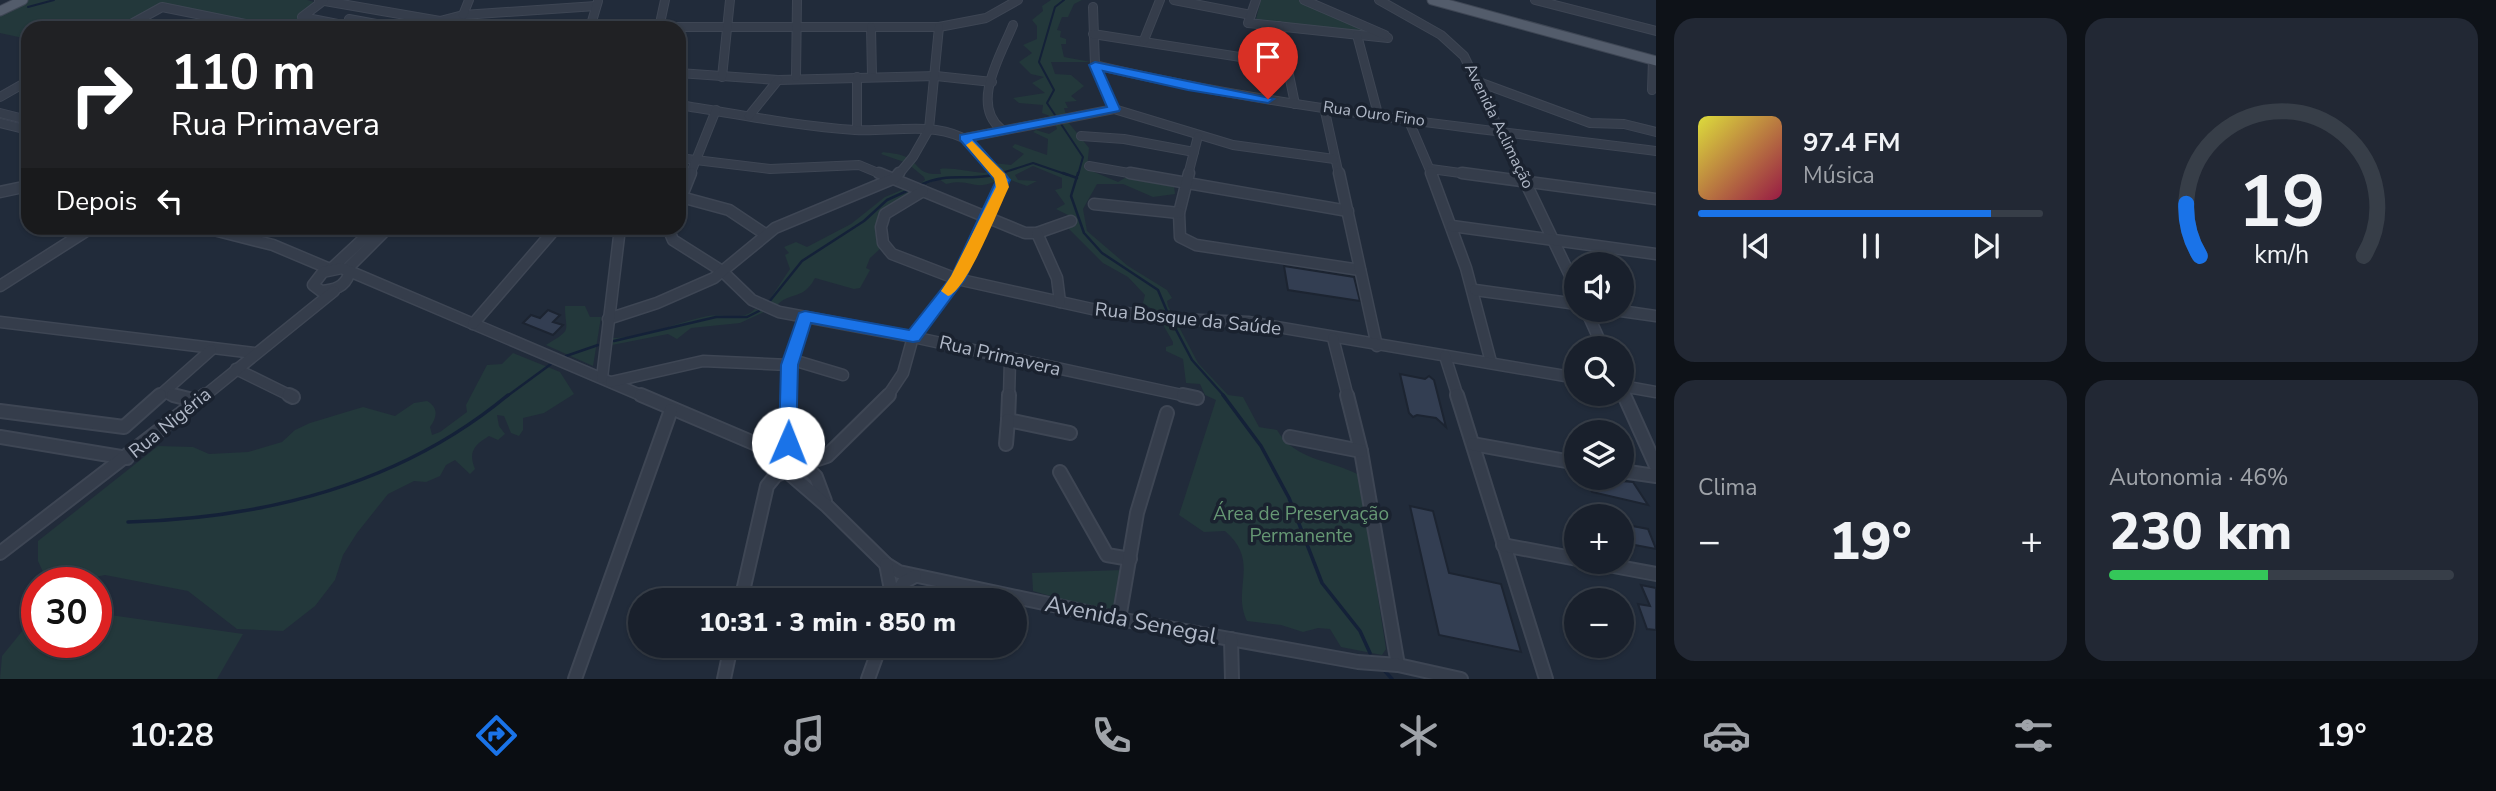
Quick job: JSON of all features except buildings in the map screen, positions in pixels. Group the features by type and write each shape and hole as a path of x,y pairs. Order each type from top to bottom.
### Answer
{"main road":[{"path":"1,11 23,0"},
{"path":"1432,0 1655,61"}],"street":[{"path":"313,21 302,17 321,0 440,21 463,15 597,3 592,21"},
{"path":"380,0 404,13"},
{"path":"463,15 469,0"},
{"path":"660,21 665,0"},
{"path":"722,77 730,0"},
{"path":"796,78 797,0"},
{"path":"686,27 939,27 986,18 1018,0"},
{"path":"1144,40 1160,0"},
{"path":"1174,0 1279,26 1388,38 1304,0"},
{"path":"1249,19 1256,0"},
{"name":"Avenida Aclimação","path":"1379,0 1451,42 1464,56 1564,262"},
{"path":"1535,0 1656,31"},
{"path":"137,21 162,7 229,21"},
{"path":"1093,8 1095,65 1114,109"},
{"path":"317,13 360,21"},
{"path":"1001,130 988,117 986,110 992,82 1013,25"},
{"path":"1279,26 1295,104"},
{"path":"871,27 872,76"},
{"path":"608,319 685,292 714,278 765,234 895,178 913,157 929,129 939,27"},
{"path":"1093,34 1286,64"},
{"path":"1357,35 1378,114"},
{"path":"1652,90 1655,61"},
{"name":"Rua Ouro Fino","path":"1095,65 1188,87 1295,104 1656,151"},
{"path":"686,74 778,80 936,76 992,82"},
{"path":"857,76 858,130"},
{"path":"749,116 778,80"},
{"path":"1476,81 1537,101 1590,123 1624,124 1656,132"},
{"path":"0,97 21,85"},
{"path":"686,106 802,125 858,130 929,129 965,138 1114,109 1233,145 1334,159"},
{"path":"1324,107 1377,346"},
{"path":"686,185 716,110"},
{"path":"0,113 21,118"},
{"path":"1408,119 1431,169 1475,290 1491,362"},
{"path":"0,123 21,128"},
{"path":"1081,136 1124,139 1194,152"},
{"path":"1198,136 1179,214 1180,237 1196,245 1360,270"},
{"path":"801,483 816,477 827,456 892,392 903,373 913,337 957,279 986,219 1003,180 965,138"},
{"path":"686,160 770,169 859,165 895,178 986,219 1026,233 1037,233 1071,221"},
{"path":"1089,166 1348,211"},
{"path":"1431,169 1656,199"},
{"path":"0,192 21,188"},
{"name":"Rua Bosque da Saúde","path":"923,191 885,214 881,227 883,243 892,254 904,261 957,279 1060,302 1158,317 1248,322 1564,376"},
{"path":"686,201 729,210 765,234"},
{"path":"1094,204 1179,214"},
{"path":"1452,226 1656,254"},
{"path":"1037,233 1057,278 1060,302"},
{"path":"0,286 80,235"},
{"path":"230,235 347,272"},
{"path":"302,316 315,285 367,235"},
{"name":"Rua Nigéria","path":"0,553 127,458 254,353 340,287 347,272 381,235"},
{"path":"473,324 550,235"},
{"path":"619,235 608,319 607,380 703,361 791,363 843,375"},
{"name":"Rua Primavera","path":"671,235 673,240 722,271 752,300 764,307 1198,398"},
{"path":"304,257 315,285"},
{"name":"Avenida Senegal","path":"347,272 607,380 671,411 760,448 782,464 886,565 899,572 1119,619 1358,662 1398,665 1461,679"},
{"path":"315,285 340,287 368,281"},
{"path":"1475,290 1564,302"},
{"path":"1634,313 1656,316"},
{"path":"744,588 767,486 782,464 791,363 805,317"},
{"path":"0,322 211,350 254,353"},
{"path":"1333,338 1361,451 1398,665"},
{"path":"0,411 124,427 211,350"},
{"path":"1445,356 1546,679"},
{"path":"1006,444 1010,360"},
{"path":"236,369 293,397"},
{"path":"1634,390 1656,392"},
{"path":"165,393 197,401"},
{"path":"1630,406 1656,466"},
{"path":"575,679 671,411"},
{"path":"1119,619 1137,513 1167,413"},
{"path":"1008,420 1070,433"},
{"path":"0,437 127,458"},
{"path":"1290,437 1361,451"},
{"path":"1472,444 1564,461"},
{"path":"803,464 827,456"},
{"name":"Avenida Senegal","path":"782,464 803,464 816,477 827,506"},
{"path":"1060,472 1107,555 1130,559"},
{"path":"1634,473 1656,476"},
{"path":"1503,545 1564,557"},
{"path":"886,565 892,588"},
{"path":"1634,571 1656,575"},
{"path":"900,588 906,579 915,576"},
{"path":"1231,639 1232,679"},
{"path":"723,679 728,658"},
{"path":"868,679 876,658"}],"green space":[{"path":"27,0 307,0 314,2 300,14 318,21 237,21 159,5 130,21 21,21 21,38 0,33 0,15"},
{"name":"Área de Preservação Permanente","path":"1051,0 1082,0 1074,4 1068,17 1062,17 1057,30 1061,31 1060,37 1066,39 1066,44 1061,44 1064,57 1091,62 1051,62 1055,74 1071,75 1084,86 1071,96 1077,101 1065,102 1068,108 1064,108 1068,122 1089,148 1087,169 1118,182 1130,175 1169,182 1174,186 1175,194 1153,197 1123,184 1097,184 1083,209 1087,231 1128,266 1167,290 1172,298 1167,301 1168,306 1198,363 1228,395 1243,397 1259,427 1277,430 1293,448 1359,475 1386,649 1382,655 1341,647 1330,629 1318,628 1303,632 1281,625 1247,621 1242,597 1244,564 1236,542 1225,531 1204,532 1179,515 1216,400 1205,395 1200,384 1186,383 1183,359 1166,351 1166,347 1173,345 1173,342 1155,311 1143,303 1145,295 1128,277 1103,263 1068,228 1074,218 1056,209 1065,204 1055,190 1062,188 1062,178 1033,166 1015,175 1018,180 1037,181 1027,186 1008,179 1000,187 994,182 981,185 961,182 946,184 939,179 924,185 921,183 925,180 924,177 907,163 881,154 883,152 904,156 924,171 933,174 941,174 940,169 984,173 987,172 984,162 1011,165 1024,154 1012,147 1015,144 1047,155 1048,139 1033,132 1036,130 1049,134 1057,129 1054,120 1042,113 1043,105 1019,103 1013,98 1045,93 1032,83 1044,77 1031,74 1019,62 1032,53 1023,45 1037,39 1037,26 1032,20 1043,11 1042,6"},
{"path":"1261,0 1301,0 1387,37 1255,23"},
{"path":"909,187 918,191 883,212 882,247 870,258 866,268 870,270 860,288 854,289 815,278 806,290 776,306 768,302 790,269 785,255 789,253 784,247 796,242 807,247 851,224 885,197"},
{"path":"565,306 585,306 590,317 601,317 593,366 546,345 561,336 566,329"},
{"path":"755,309 764,312 740,323 691,328 677,339 668,334 612,345 613,338 637,335 708,316 745,315"},
{"path":"513,353 560,372 574,394 544,413 523,418 523,430 519,436 511,433 504,416 497,415 499,426 505,434 498,440 489,436 476,446 472,453 475,469 470,474 455,460 446,465 440,476 426,482 414,481 388,494 343,555 335,580 315,606 283,631 237,629 188,591 112,576 112,567 41,567 38,561 38,541 158,446 193,447 209,454 248,452 282,442 295,430 310,423 363,407 395,416 414,403 427,401 436,413 430,427 432,435 467,412 466,405 487,365 502,364"},
{"path":"1123,570 1114,614 1033,591 1032,573"},
{"path":"112,615 243,634 217,679 0,679 2,656 21,633 21,658 112,658"}],"waterway":[{"path":"28,7 54,0"},
{"path":"1064,0 1055,7 1039,62 1054,90 1047,103 1083,157 1078,175"},
{"path":"1002,173 1033,163 1068,175"},
{"path":"1063,173 1077,178"},
{"path":"1077,178 1078,173"},
{"path":"920,185 939,179 994,175"},
{"path":"1077,178 1071,196 1084,233 1102,253 1158,290 1169,316"},
{"path":"769,302 802,261 864,221 887,200 909,190"},
{"path":"614,341 716,317 747,317 759,311"},
{"path":"1172,322 1192,360 1225,397"},
{"path":"566,356 598,345"},
{"path":"506,397 551,364"},
{"path":"128,522 230,513 280,504 329,490 377,473 423,452 467,426 508,395"},
{"path":"1223,395 1261,446 1289,498 1322,583 1360,631 1370,653"},
{"path":"1384,670 1392,679"}],"slow traffic":[{"path":"948,291 957,279 1003,187 1003,180 972,145"}],"route":[{"path":"788,443 789,365 793,360 805,317 913,337 957,279 1003,187 1003,180 965,138 1114,109 1095,65 1188,87 1268,99"}]}
